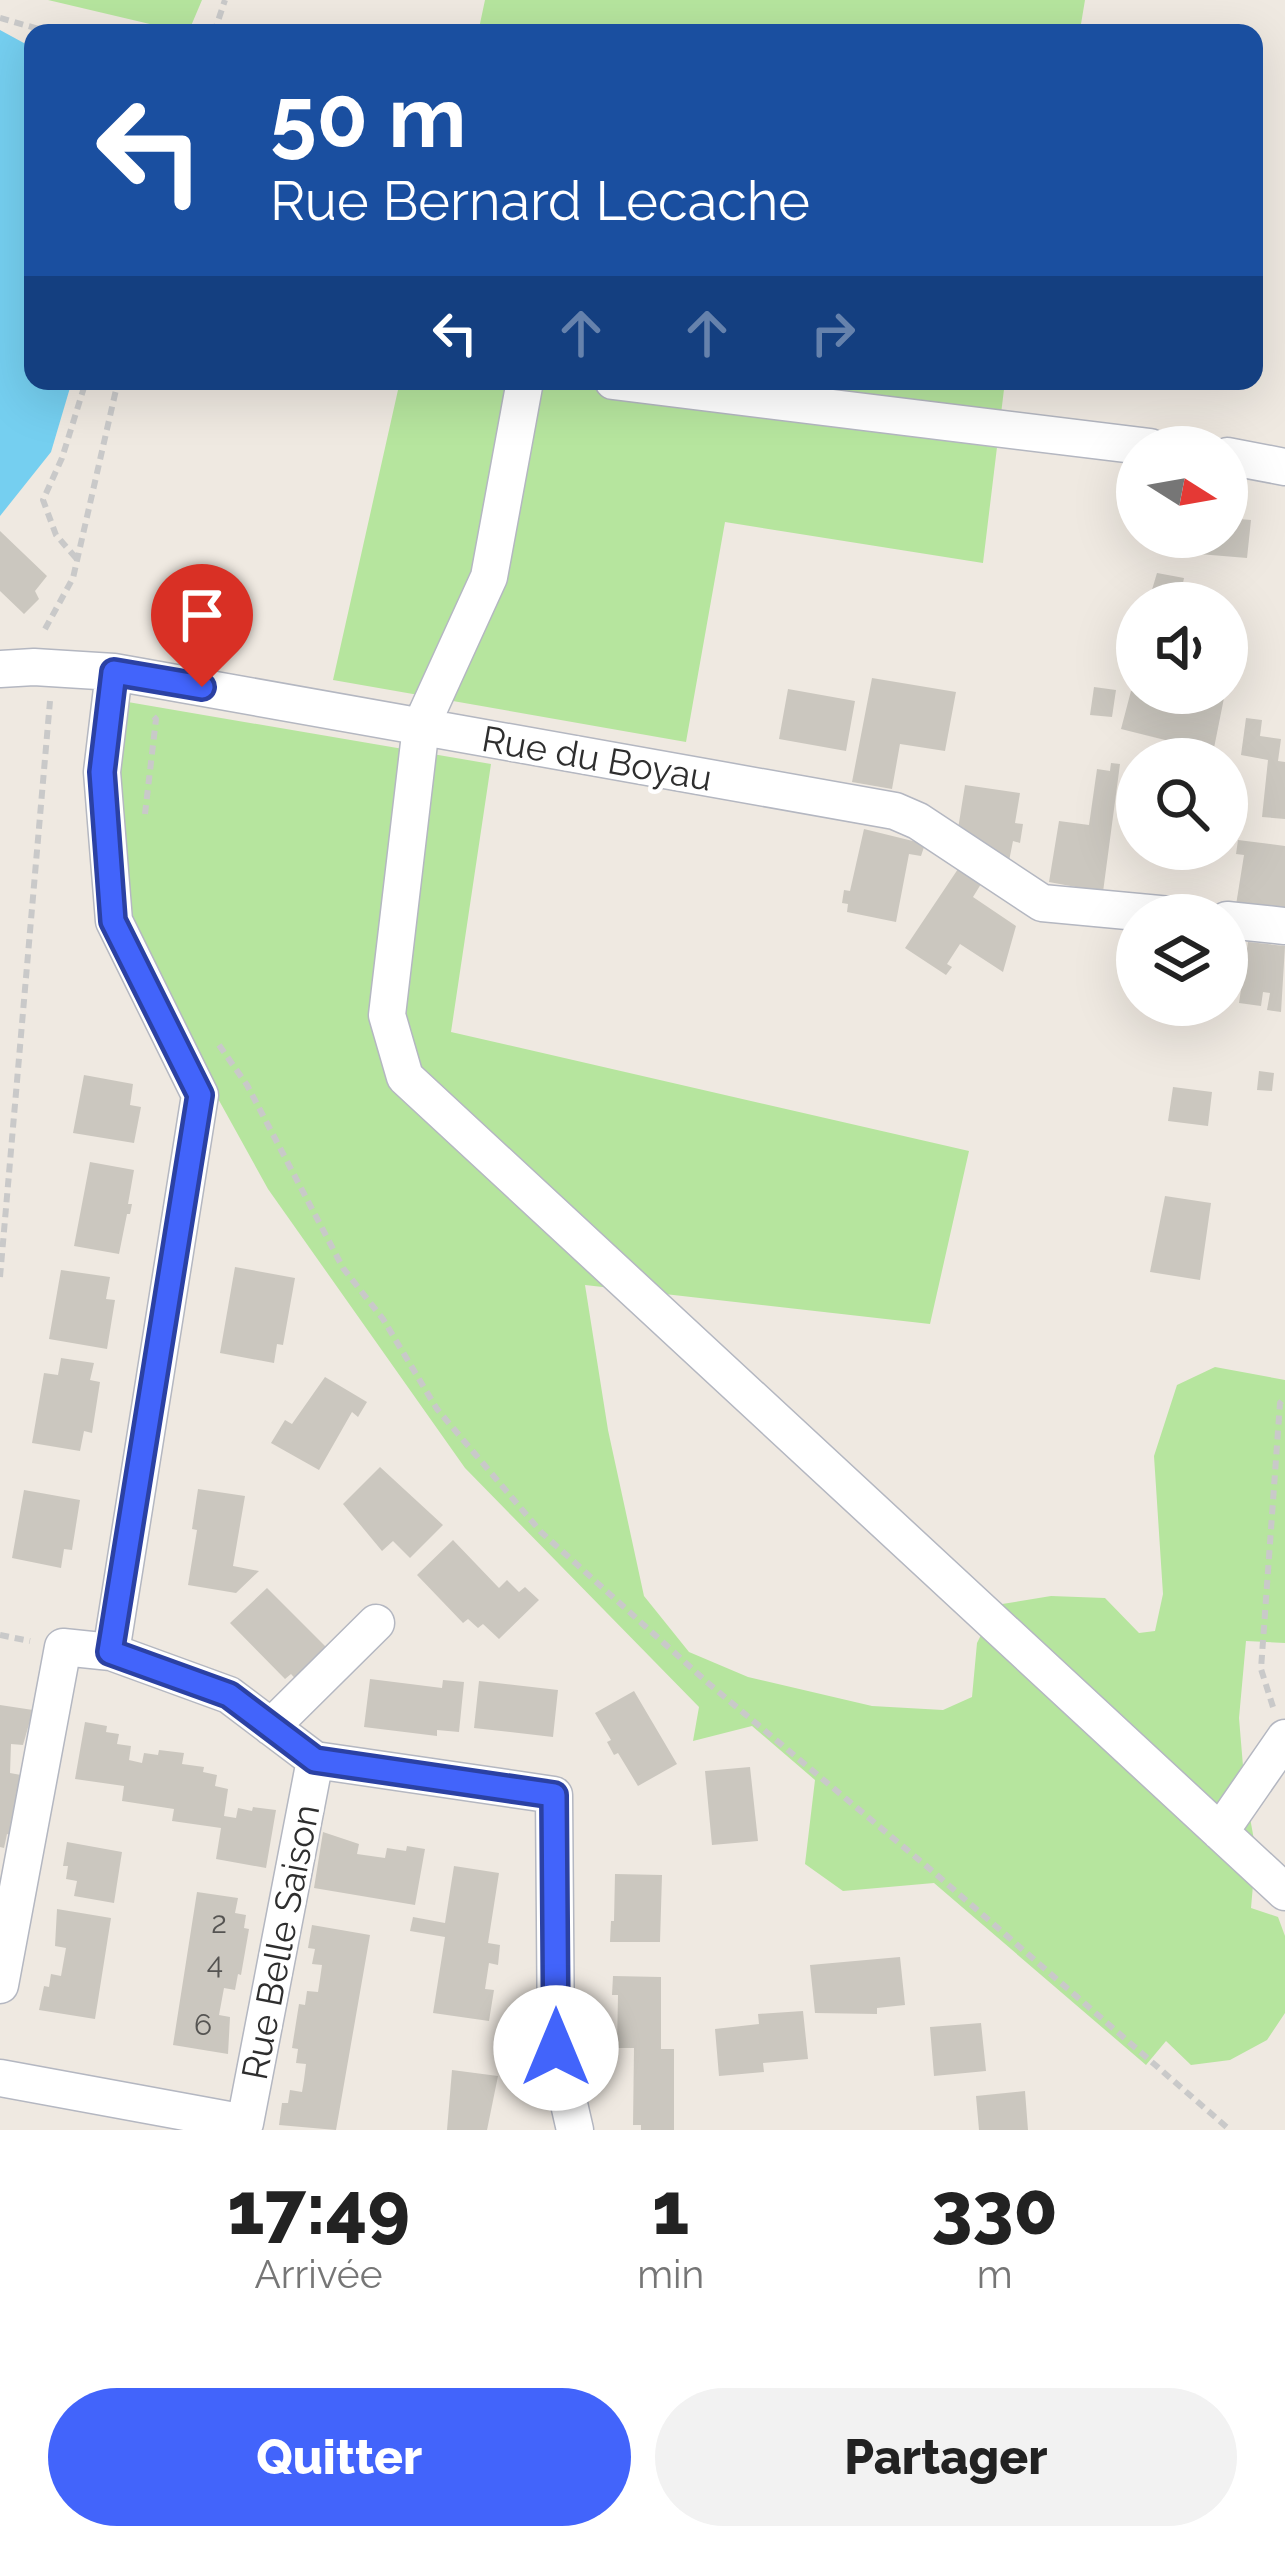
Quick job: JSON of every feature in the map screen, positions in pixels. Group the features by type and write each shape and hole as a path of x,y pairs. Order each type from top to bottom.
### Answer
{"street":[{"path":"523,390 488,577 422,726 387,1015 405,1077 1285,1892"},
{"path":"686,390 1116,443"},
{"path":"1248,461 1285,467"},
{"name":"Rue du Boyau","path":"26,668 114,672 895,811 918,821 1042,903 1116,910"},
{"path":"110,1652 200,1095 113,921 102,772 114,672"},
{"path":"1248,922 1285,926"},
{"path":"271,1727 376,1623"},
{"path":"0,1985 63,1647 110,1652 229,1695 315,1760 554,1795 556,2048 574,2130"},
{"path":"1220,1832 1284,1739"},
{"name":"Rue Belle Saison","path":"0,2078 244,2126 315,1760"}],"path":[{"path":"77,559 56,535 43,500 83,390"},
{"path":"0,1277 26,668 73,578 116,390"},
{"path":"114,672 156,719 143,831"},
{"path":"211,1033 247,1085 344,1268 383,1319 437,1408 541,1532 708,1683 1230,2130"},
{"path":"1284,1739 1262,1669 1280,1403 1285,1396"}],"green space":[{"path":"48,0 202,0 192,24 150,24"},
{"path":"485,0 1085,0 1081,24 480,24"},
{"path":"398,390 1004,390 983,563 725,522 686,742 333,680"},
{"path":"122,701 491,764 451,1032 969,1151 930,1324 585,1285 608,1430 644,1596 689,1652 748,1677 872,1706 943,1710 972,1697 977,1643 996,1605 1051,1596 1105,1598 1139,1633 1155,1631 1163,1594 1154,1456 1177,1385 1215,1367 1285,1380 1285,1643 1246,1641 1239,1718 1256,1851 1251,1908 1278,1917 1285,1936 1285,2013 1267,2040 1230,2060 1191,2065 1166,2041 1146,2065 934,1883 843,1891 805,1864 815,1780 752,1726 693,1741 699,1707 465,1468 268,1189 118,918"}],"water":[{"path":"0,30 24,43 24,390 69,390 51,452 0,516"}],"building":[{"path":"0,531 47,576 35,591 39,599 24,614 0,591"},
{"path":"1157,573 1184,578 1183,582 1154,582"},
{"path":"872,678 956,692 945,751 900,744 892,789 852,782"},
{"path":"1094,687 1116,690 1112,717 1090,715"},
{"path":"788,689 855,701 846,751 779,739"},
{"path":"1125,714 1221,714 1216,738 1157,738 1121,729"},
{"path":"1246,718 1262,720 1260,736 1281,739 1278,761 1285,762 1285,819 1262,817 1268,760 1248,756 1248,738 1243,738"},
{"path":"1111,763 1116,764 1103,892 1049,882 1059,821 1089,825 1097,769 1110,771"},
{"path":"965,785 1020,793 1015,823 1023,824 1020,843 1013,841 1008,866 958,829"},
{"path":"864,829 925,844 921,856 909,854 896,922 847,912 848,904 842,903 844,890 850,891"},
{"path":"1248,841 1285,846 1285,909 1248,906 1248,894 1238,894 1242,870 1248,870"},
{"path":"958,869 981,884 973,897 1016,926 1003,972 960,944 947,964 952,967 946,975 905,948"},
{"path":"1248,942 1285,946 1281,1012 1267,1010 1270,993 1263,992 1261,1006 1248,1004"},
{"path":"1259,1071 1274,1073 1272,1091 1257,1090"},
{"path":"84,1075 133,1084 130,1105 141,1107 134,1143 73,1133"},
{"path":"1173,1087 1212,1092 1208,1126 1168,1121"},
{"path":"90,1162 134,1170 128,1204 132,1204 119,1254 74,1246"},
{"path":"1165,1196 1211,1203 1200,1280 1150,1272"},
{"path":"235,1267 295,1278 283,1345 277,1344 274,1363 220,1353"},
{"path":"61,1270 110,1277 106,1299 115,1300 107,1349 49,1339"},
{"path":"61,1358 94,1363 90,1380 100,1382 92,1433 84,1431 80,1451 32,1443 44,1373 58,1375"},
{"path":"325,1377 367,1402 358,1417 352,1412 319,1470 271,1443 285,1420 292,1424"},
{"path":"380,1467 443,1525 410,1558 393,1541 382,1551 343,1504"},
{"path":"198,1489 245,1496 233,1566 259,1571 236,1593 188,1585"},
{"path":"24,1490 80,1500 72,1550 64,1549 61,1568 12,1558"},
{"path":"453,1540 499,1588 507,1580 519,1592 525,1587 539,1600 499,1639 483,1624 478,1628 468,1619 463,1623 417,1575"},
{"path":"267,1588 334,1655 302,1686 291,1674 285,1679 230,1623"},
{"path":"370,1679 442,1688 443,1680 464,1682 459,1732 437,1730 437,1736 364,1727"},
{"path":"479,1681 558,1690 553,1737 474,1728"},
{"path":"634,1691 677,1764 638,1786 618,1753 614,1755 595,1713"},
{"path":"0,1705 33,1710 23,1745 11,1744 10,1773 21,1775 11,1835 7,1834 4,1848 0,1847"},
{"path":"85,1722 119,1734 117,1744 131,1746 129,1760 142,1763 144,1753 158,1755 159,1750 184,1753 182,1764 204,1767 203,1772 217,1775 215,1786 228,1789 224,1816 236,1818 238,1808 276,1810 266,1868 216,1859 221,1828 172,1821 174,1809 122,1801 124,1786 75,1779"},
{"path":"750,1767 758,1841 712,1845 705,1771"},
{"path":"323,1832 359,1844 357,1854 385,1858 387,1848 425,1849 415,1905 314,1888"},
{"path":"67,1842 122,1852 114,1903 74,1896 77,1881 66,1879 68,1866 63,1866"},
{"path":"454,1866 499,1873 488,1943 500,1945 498,1965 489,1963 485,1989 494,1990 489,2021 433,2013 445,1937 410,1931 413,1917 445,1923"},
{"path":"615,1874 662,1875 660,1942 610,1942"},
{"path":"197,1892 238,1898 235,1913 246,1915 244,1928 249,1929 241,1975 235,1990 224,1988 219,2015 230,2017 228,2054 173,2045"},
{"path":"57,1909 111,1918 95,2019 39,2010 51,1974 61,1976 66,1948 55,1946"},
{"path":"312,1925 370,1935 336,2130 279,2125 282,2103 288,2103 290,2090 302,2092 304,2080 306,2064 296,2063 298,2049 292,2048 299,2004 305,2005 307,1991 318,1992 322,1965 312,1964 315,1949 308,1948"},
{"path":"900,1957 905,2005 877,2008 877,2014 815,2013 810,1965"},
{"path":"613,1976 661,1977 661,2049 674,2049 674,2130 641,2130 641,2125 633,2125 634,2048 617,2048 618,1995 612,1995"},
{"path":"803,2011 808,2059 763,2063 764,2072 719,2076 715,2029 759,2024 758,2014"},
{"path":"981,2023 986,2071 934,2076 930,2027"},
{"path":"452,2070 498,2076 487,2130 447,2130"},
{"path":"1025,2091 1028,2130 979,2130 976,2096"}],"route":[{"path":"202,687 114,672 102,772 113,921 200,1095 110,1652 229,1695 315,1760 554,1795 556,2048"}]}
